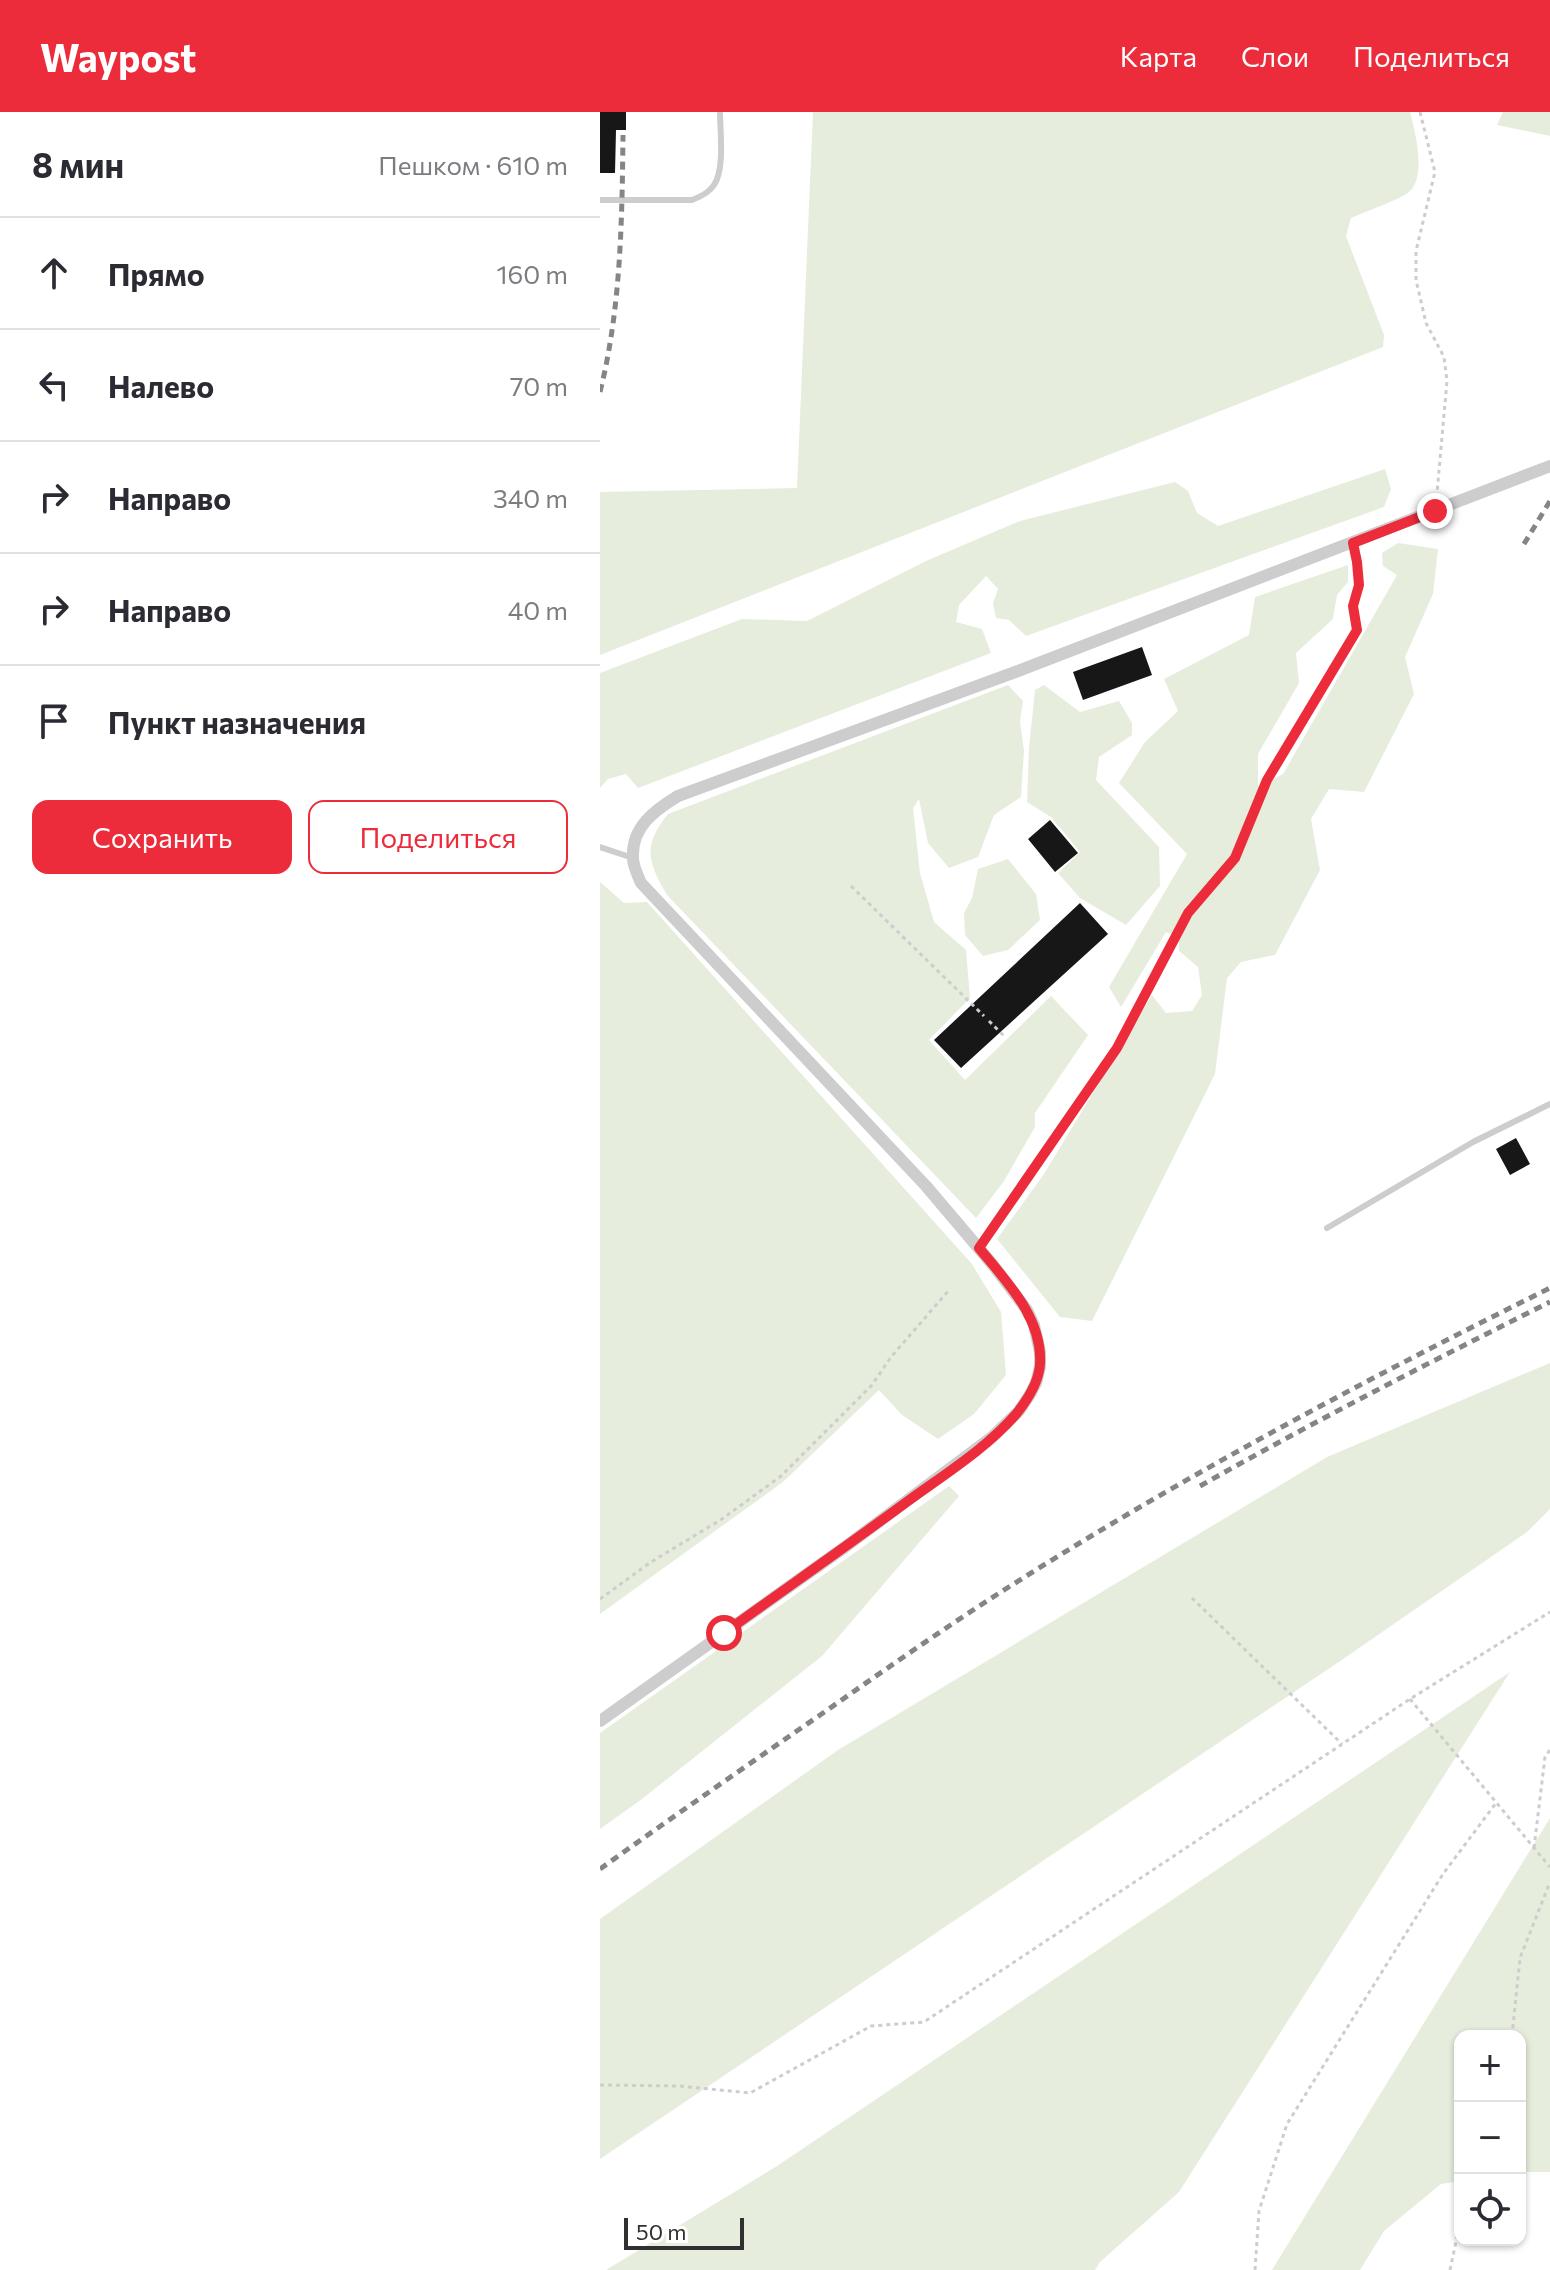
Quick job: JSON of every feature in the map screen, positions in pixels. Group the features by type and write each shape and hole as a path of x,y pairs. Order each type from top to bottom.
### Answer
{"street":[{"path":"600,1721 992,1437 1019,1411 1036,1383 1040,1367 1038,1337 1027,1310 979,1248 926,1186 641,883 633,858 640,828 659,808 678,796 1018,671 1550,466"}],"lane":[{"path":"600,200 692,200 702,196 714,186 720,166 720,112"},
{"path":"979,1248 1117,1048 1188,913 1235,858 1267,780 1357,630"},
{"path":"600,847 633,858"},
{"path":"1327,1228 1460,1149 1550,1104"}],"path":[{"path":"1420,112 1435,172 1416,251 1416,280 1426,323 1444,357 1447,381 1435,511"},
{"path":"1353,543 1359,585 1353,606 1357,630"},
{"path":"851,886 984,1016"},
{"path":"989,1021 1005,1037"},
{"path":"600,1599 651,1562 722,1519 781,1476 872,1385 891,1357 950,1289"},
{"path":"1192,1598 1342,1744"},
{"path":"600,2085 679,2086 750,2093 871,2026 924,2022 1410,1699 1550,1612"},
{"path":"1410,1699 1550,1867"},
{"path":"1534,1848 1545,1757 1550,1750"},
{"path":"1255,2270 1259,2211 1287,2124 1443,1874 1496,1803"},
{"path":"1513,2030 1520,1958 1550,1882"},
{"path":"1450,2270 1455,2246"}],"green space":[{"path":"813,112 1410,112 1419,165 1414,185 1405,195 1351,218 1346,236 1384,335 1383,347 600,655 600,492 797,488"},
{"path":"1503,112 1550,112 1550,136 1497,125"},
{"path":"1385,469 1391,489 1384,507 1026,636 1009,620 996,618 993,603 998,589 986,576 959,605 956,622 982,629 991,653 638,788 626,774 608,779 600,788 600,673 742,619 807,621 926,561 1020,521 1175,482 1188,491 1197,513 1218,526"},
{"path":"1398,543 1438,549 1433,594 1405,657 1414,694 1364,792 1329,789 1311,819 1320,870 1275,955 1241,962 1227,978 1215,1074 1092,1321 1060,1317 997,1239 1044,1174 1152,995 1166,1013 1192,1011 1202,995 1198,967 1179,951 1178,938 1166,932 1121,1007 1109,987 1187,854 1119,783 1145,742 1178,711 1164,679 1249,635 1255,597 1348,565 1348,582 1337,595 1333,619 1296,653 1299,683 1258,754 1258,787 1283,774 1397,575 1383,566 1382,553"},
{"path":"1008,685 1023,701 1020,721 1024,751 1021,797 994,815 978,857 949,868 928,843 919,799 913,808 920,873 934,922 966,950 970,998 929,1040 965,1080 1051,996 1088,1035 1035,1113 1035,1127 1004,1181 976,1218 667,895 655,873 651,845 668,814"},
{"path":"1044,685 1080,712 1119,701 1132,723 1132,735 1099,757 1096,780 1159,847 1160,886 1126,925 1080,898 1058,873 1080,852 1051,817 1027,802 1035,690"},
{"path":"1008,859 1036,894 1040,920 1008,950 983,956 965,935 964,913 972,898 978,869"},
{"path":"600,882 624,903 647,902 972,1264 1001,1312 1006,1375 974,1414 938,1439 902,1415 879,1390 783,1482 600,1614"},
{"path":"1550,1363 1550,1509 1527,1532 600,2159 600,1919 838,1750 1327,1457"},
{"path":"949,1486 959,1496 822,1656 600,1829 600,1733"},
{"path":"1510,1672 1179,2192 1100,2262 1095,2270 606,2270 777,2166"},
{"path":"1550,1818 1550,2172 1526,2172 1526,2030 1454,2030 1454,2182 1441,2184 1384,2231 1360,2270 1272,2270"}],"building":[{"path":"600,112 626,112 626,130 616,130 615,173 600,173"},
{"path":"1142,647 1152,675 1083,700 1073,672"},
{"path":"1050,820 1078,853 1055,872 1028,839"},
{"path":"1080,903 1108,934 961,1068 934,1040"},
{"path":"1516,1138 1530,1164 1510,1175 1496,1149"}],"railway":[{"path":"600,392 616,296 623,135"},
{"path":"1524,544 1550,501"},
{"path":"600,1869 913,1650 1070,1549 1273,1432 1550,1288"},
{"path":"1200,1486 1550,1302"}],"route":[{"path":"724,1633 964,1459 1008,1422 1029,1396 1040,1367 1034,1325 1027,1310 979,1248 1117,1048 1188,913 1235,858 1267,780 1357,630 1353,606 1359,585 1353,543 1435,511"}]}
